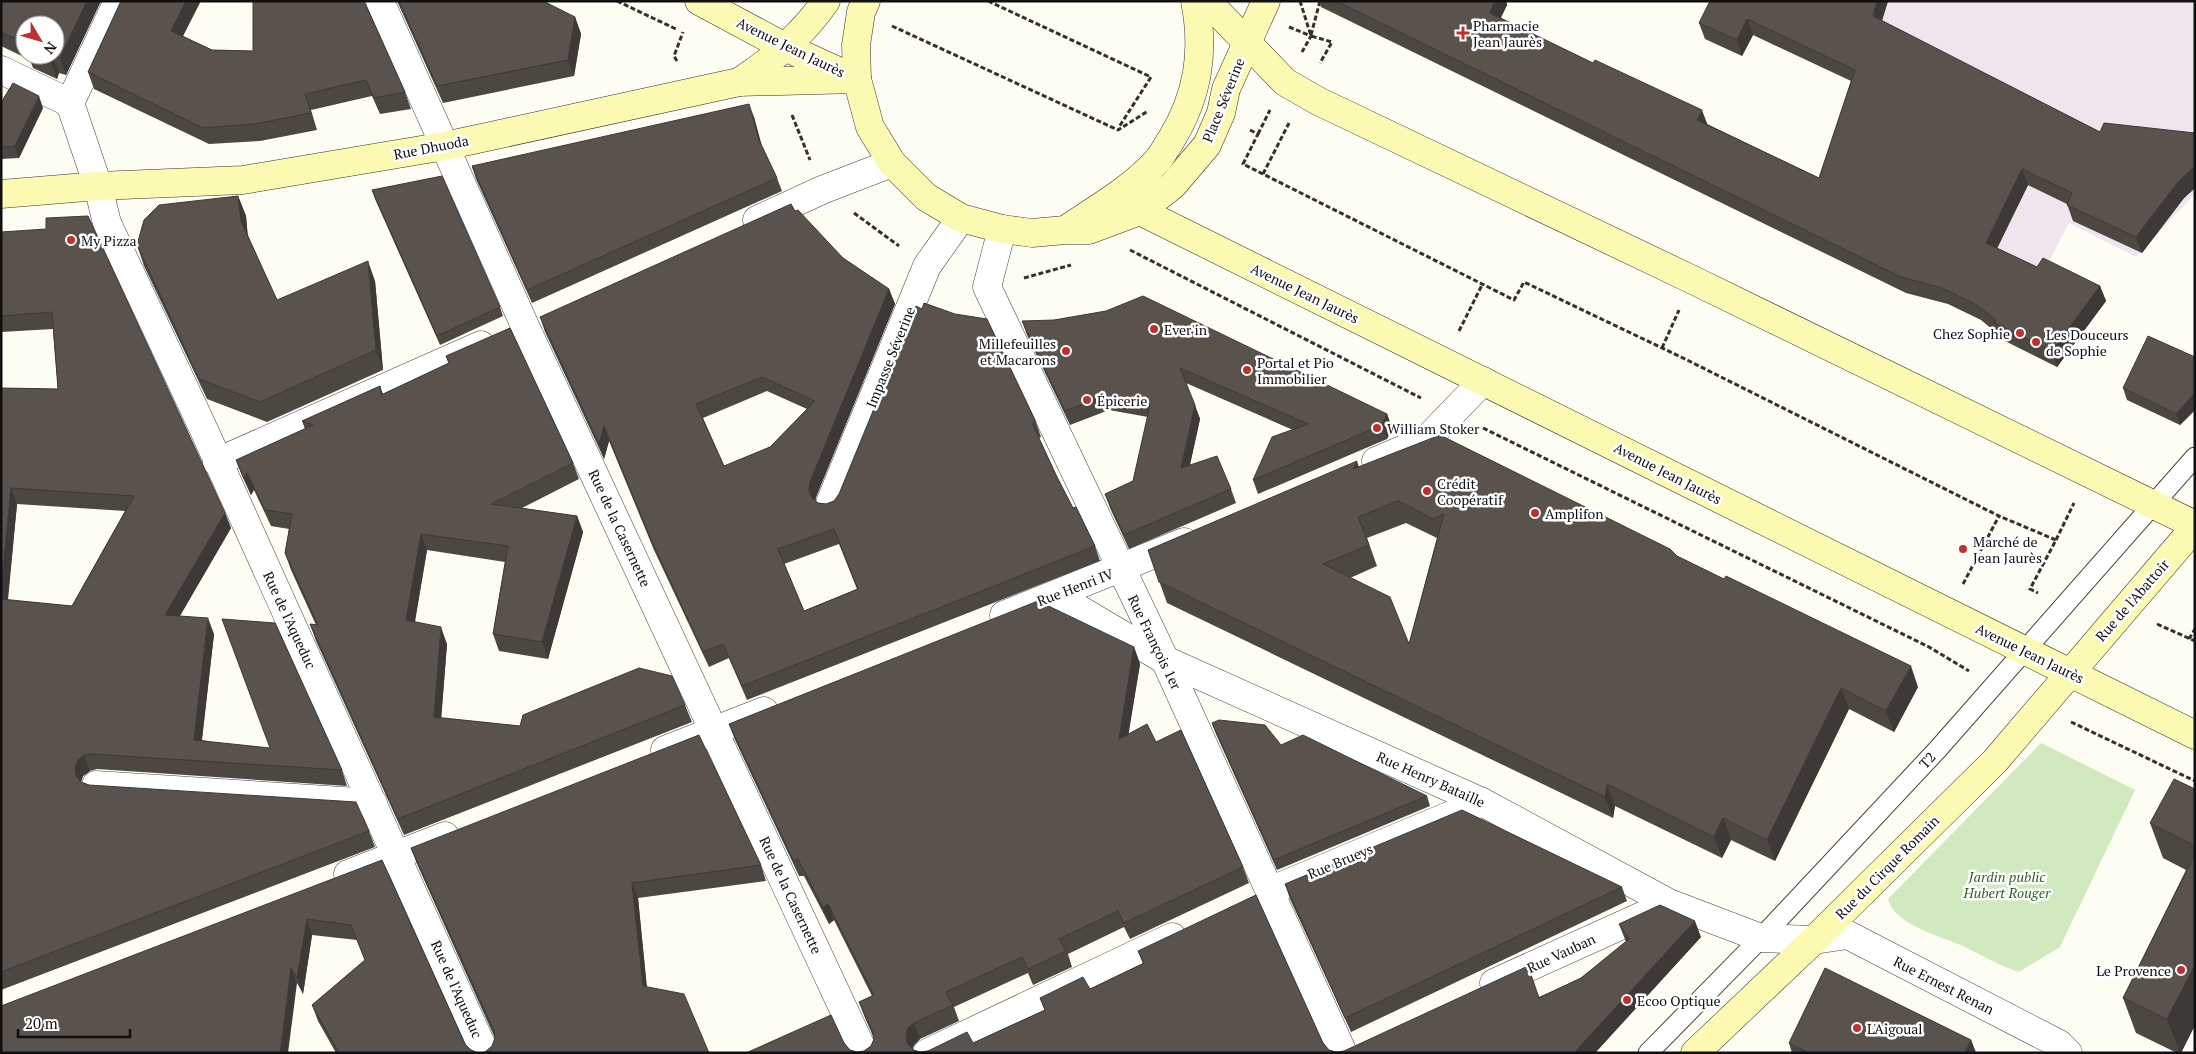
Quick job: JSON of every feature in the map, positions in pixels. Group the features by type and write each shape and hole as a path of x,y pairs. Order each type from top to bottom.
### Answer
{"main road":[{"name":"Avenue Jean Jaurès","path":"698,1 785,47 857,80"},
{"path":"739,82 785,47 811,23 826,1"},
{"name":"Place Séverine","path":"866,1 861,12 856,45 857,80 870,127 892,163 926,197 961,218 1002,230 1032,233 1089,230 1140,212 1173,185 1207,145 1246,42 1266,1"},
{"path":"1065,230 1116,196 1157,162 1186,116 1200,59 1200,25 1195,1"},
{"path":"1207,1 1285,82 1318,101 2195,526"},
{"name":"Rue Dhuoda","path":"1,194 98,186 244,180 445,146 739,82 857,80"},
{"name":"Avenue Jean Jaurès","path":"1140,212 2195,735"},
{"name":"Rue de l'Abattoir","path":"2069,673 2195,526"},
{"name":"Rue du Cirque Romain","path":"1695,1053 1814,940 1995,761 2069,673"}],"street":[{"path":"1,70 70,103 118,1"},
{"name":"Rue de la Casernette","path":"380,1 445,146 534,321 714,730 864,1053"},
{"name":"Rue de l'Aqueduc","path":"70,103 98,186 107,223 397,855 485,1053"},
{"path":"732,231 822,190 892,163"},
{"name":"Impasse Séverine","path":"830,503 927,266 961,218"},
{"path":"986,288 1002,230"},
{"name":"Rue François 1er","path":"986,288 1120,570 1165,660 1259,896 1348,1051"},
{"path":"217,462 534,321"},
{"path":"1355,470 1427,439 1483,381"},
{"name":"Rue Henri IV","path":"982,624 1120,570 1210,531"},
{"name":"Rue Henry Bataille","path":"1055,595 1165,660 1482,802 1669,903 1762,938 1814,940"},
{"path":"642,759 788,701"},
{"path":"96,784 373,803"},
{"name":"Rue Brueys","path":"1259,896 1482,802"},
{"path":"324,884 470,827"},
{"name":"Rue Vauban","path":"1470,994 1669,903"},
{"path":"927,1053 1196,925"},
{"name":"Rue Ernest Renan","path":"1814,940 1848,935 2059,1044 2068,1053"}],"lane":[{"name":"T2","path":"1648,1053 1762,938 1938,749 2195,457"}],"path":[{"path":"617,1 691,36"},
{"path":"988,1 1152,77 1118,130"},
{"path":"1300,1 1311,36"},
{"path":"1311,36 1320,1"},
{"path":"886,24 1118,130"},
{"path":"679,63 674,56 683,32"},
{"path":"1311,36 1332,42 1319,66"},
{"path":"778,81 822,190 927,266"},
{"path":"1118,130 1156,106"},
{"path":"1263,174 1291,118"},
{"path":"1244,127 1258,134 1243,164 1514,300 1524,282 1662,348 1999,516 2056,540"},
{"path":"1120,252 1130,250 1451,412 1928,647 1994,685"},
{"path":"986,288 1073,265"},
{"path":"1456,337 1482,285"},
{"path":"1662,348 1681,306"},
{"path":"2064,605 2030,589 2078,495"},
{"path":"1961,588 1999,516"},
{"path":"2189,639 2195,629"},
{"path":"2041,707 2195,781"}],"shaded area":[{"path":"1881,1 2195,1 2195,194 2136,257 2069,223 2042,275 2026,279 1849,105"}],"green space":[{"name":"Jardin public Hubert Rouger","path":"2041,743 2135,790 2060,947 2019,972 1909,923 1892,908 1888,899"}],"building":[{"path":"1,1 87,1 65,47 65,15 15,15 15,38 1,32"},
{"path":"121,1 186,1 171,31 212,50 253,51 253,1 364,1 405,92 374,98 366,80 305,94 311,113 254,124 203,128 88,72"},
{"path":"399,1 543,1 575,17 568,60 437,86"},
{"path":"1336,1 1495,1 1490,13 1593,63 1595,60 1702,110 1697,120 1819,178 1855,70 1747,19 1737,40 1699,23 1710,1 1877,1 1873,16 2100,132 2104,123 2195,133 2195,166 2178,182 2136,237 2067,205 2072,193 2022,169 1986,243 2037,267 2043,258 2100,286 2052,351 1995,323 1995,319 1975,304 1942,288 1901,277"},
{"path":"13,83 39,96 15,146 1,147 1,101"},
{"path":"749,104 759,140 777,178 527,290 472,166"},
{"path":"442,176 500,307 437,336 372,190"},
{"path":"238,196 241,221 277,300 368,261 376,350 260,402 199,379 137,245 144,220 159,205"},
{"path":"791,204 795,211 798,210 843,258 889,289 810,482 809,490 812,498 818,503 826,504 834,501 839,494 916,306 922,309 924,303 955,314 987,319 1036,422 1032,423 1057,477 1073,508 1076,507 1095,546 742,686 723,644 703,652 649,535 604,426 599,444 540,317","holes":["762,377 815,401 770,447 724,466 696,404","834,529 858,589 804,611 778,549"]},
{"path":"88,216 225,513 165,615 208,618 194,740 270,748 222,619 275,623 342,770 91,754 84,755 78,760 75,768 76,776 81,782 89,785 356,802 369,831 1,972 1,599 72,606 134,496 11,488 1,591 1,388 58,389 52,312 1,316 1,232 46,229 46,218"},
{"path":"1143,296 1387,414 1382,425 1253,480 1272,437 1308,424 1180,368 1195,405 1181,468 1217,456 1231,489 1124,535 1105,494 1133,481 1150,405 1104,396 1065,411 1022,321 1054,320 1106,311"},
{"path":"510,328 573,463 491,504 577,516 542,642 493,634 508,546 421,534 406,620 441,627 434,717 520,726 523,715 639,668 672,676 685,705 398,819 310,624 318,625 285,553 292,514 265,510 247,473 244,478 236,460 313,425 302,421 380,386 381,395 449,363 446,356"},
{"path":"2148,336 2195,357 2195,393 2176,414 2123,388"},
{"path":"1440,435 1670,549 1677,556 1724,579 1726,576 1911,666 1886,711 1841,688 1767,840 1723,818 1714,837 1607,784 1605,797 1159,582 1148,550 1357,461 1353,469","holes":["1398,501 1433,519 1444,514 1409,644 1390,597 1323,564 1369,545 1358,517"]},
{"path":"1038,601 1134,647 1119,739 1147,724 1156,742 1181,730 1243,867 1124,923 1118,911 1059,939 1066,951 1028,969 1022,957 946,992 953,1005 914,1023 908,1028 906,1035 907,1043 913,1050 920,1052 928,1051 967,1032 973,1043 1045,1010 1040,998 1083,977 1090,989 1144,963 1138,951 1256,895 1323,1043 1329,1050 1336,1052 1344,1051 1528,966 1539,998 1581,978 1629,939 1619,924 1660,905 1695,921 1574,1053 746,1053 831,1015 844,1043 850,1050 864,1051 871,1046 874,1039 872,1030 859,1002 874,995 828,904 823,908 798,859 793,860 729,724"},
{"path":"1219,720 1265,725 1281,745 1303,735 1427,796 1274,860 1212,723"},
{"path":"699,735 761,865 632,883 643,986 684,994 709,1053 479,1053 485,1052 492,1046 495,1038 494,1031 411,848"},
{"path":"2174,779 2195,789 2195,846 2150,823"},
{"path":"1462,810 1622,887 1345,1018 1285,884"},
{"path":"2195,854 2195,965 2167,1019 2123,998"},
{"path":"382,860 465,1044 471,1050 478,1053 339,1053 312,1005 365,960 351,925 307,919 297,978 291,968 280,1053 1,1053 1,1006"},
{"path":"1825,968 1971,1040 1965,1053 1809,1053 1789,1043"}],"place":[{"name":"Pharmacie Jean Jaurès","path":"1463,33"},
{"name":"My Pizza","path":"71,240"},
{"name":"Ever'in","path":"1154,329"},
{"name":"Chez Sophie","path":"2020,333"},
{"name":"Les Douceurs de Sophie","path":"2036,342"},
{"name":"Millefeuilles et Macarons","path":"1066,351"},
{"name":"Portal et Pio Immobilier","path":"1247,370"},
{"name":"Épicerie","path":"1087,400"},
{"name":"William Stoker","path":"1377,428"},
{"name":"Crédit Coopératif","path":"1427,491"},
{"name":"Amplifon","path":"1535,513"},
{"name":"Marché de Jean Jaurès","path":"1963,549"},
{"name":"Le Provence","path":"2181,970"},
{"name":"Ecoo Optique","path":"1627,1000"},
{"name":"L'Aigoual","path":"1857,1028"}]}
